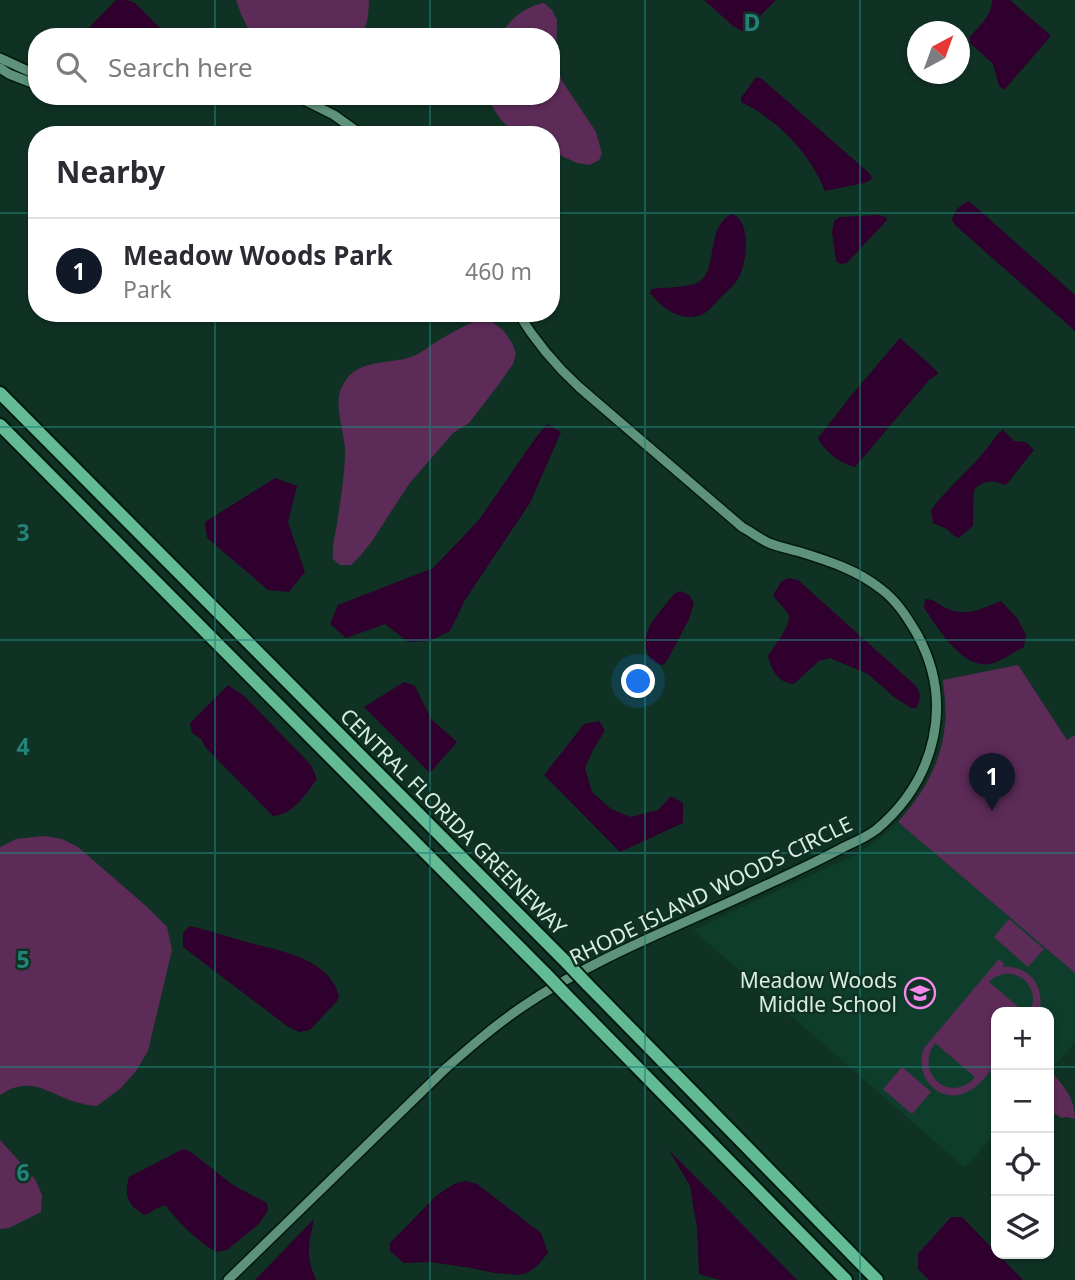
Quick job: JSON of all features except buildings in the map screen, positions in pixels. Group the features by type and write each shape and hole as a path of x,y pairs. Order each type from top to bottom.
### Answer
{"highway":[{"name":"CENTRAL FLORIDA GREENEWAY","path":"0,393 877,1280"},
{"name":"CENTRAL FLORIDA GREENEWAY","path":"0,425 846,1280"}],"street":[{"path":"0,58 28,71"},
{"path":"0,68 28,81"},
{"path":"314,105 349,126"},
{"name":"RHODE ISLAND WOODS CIRCLE","path":"228,1280 444,1070 509,1016 548,990 605,959 823,858 874,831 898,809 916,784 931,750 937,716 935,680 925,648 907,616 894,601 857,573 769,543 742,527 556,366 524,322"}],"shaded area":[{"path":"116,0 127,0 135,3 160,28 89,28"},
{"path":"236,0 369,0 364,28 248,28"},
{"path":"704,0 776,0 744,32 733,26"},
{"path":"992,0 1010,0 1051,36 1004,90 999,86 993,64 970,43 970,37 988,16"},
{"path":"544,3 552,10 557,20 557,28 506,28 530,7"},
{"path":"560,75 596,132 602,154 599,160 590,165 577,163 560,155 560,126 508,126 492,105 560,105"},
{"path":"756,77 762,79 869,173 871,180 825,191 811,164 791,139 768,118 741,102"},
{"path":"969,201 1075,295 1075,331 955,225 952,220 954,213"},
{"path":"732,214 743,225 746,243 744,262 737,280 701,315 686,317 672,313 650,293 652,289 684,286 700,281 709,267 719,227"},
{"path":"840,217 886,217 887,220 847,263 840,264 836,261 832,232 834,221"},
{"path":"474,322 492,322 504,331 512,343 516,354 513,364 469,423 453,433 409,484 360,556 351,565 340,565 333,559 333,554 345,458 339,414 341,389 347,378 364,366 406,359"},
{"path":"900,338 938,374 929,380 855,467 839,460 818,438"},
{"path":"547,424 561,432 530,503 465,600 450,631 430,641 408,642 385,624 346,638 330,624 338,605 433,568 478,521"},
{"path":"1003,430 1014,441 1026,442 1034,450 1006,485 990,482 975,488 973,526 959,538 954,536 947,529 933,523 931,510"},
{"path":"275,478 297,486 288,522 305,572 289,592 268,590 207,538 205,522"},
{"path":"788,578 798,580 916,686 920,697 916,708 911,708 894,697 868,674 830,658 819,661 794,684 776,675 768,656 789,618 773,595 781,582"},
{"path":"680,591 689,595 694,603 689,619 667,661 663,665 657,664 647,652 645,642 648,630 674,594"},
{"path":"925,599 960,612 974,611 1001,601 1017,618 1026,635 1024,647 994,663 972,661 944,637 924,608"},
{"path":"1018,665 1067,740 1075,735 1075,973 898,822 923,789 940,751 946,719 943,680"},
{"path":"404,682 415,686 431,719 457,742 430,773 364,707"},
{"path":"228,685 244,696 311,765 317,779 287,812 273,816 206,748 201,739 192,733 190,723"},
{"path":"599,721 605,730 585,768 592,792 611,809 631,817 658,810 671,796 683,803 683,823 620,852 544,775 584,724"},
{"name":"Meadow Woods Middle School","path":"898,822 1075,973 1075,1042 1054,1066 1054,1007 991,1007 991,1138 965,1168 693,930 857,854"},
{"path":"44,836 62,839 78,847 146,906 167,927 172,950 148,1051 121,1088 97,1106 69,1100 32,1086 22,1086 0,1095 0,847 16,839"},
{"path":"1009,919 1044,949 1028,967 994,937"},
{"path":"190,926 285,952 312,963 333,982 339,995 337,1001 310,1030 299,1032 287,1026 183,947 183,933"},
{"path":"999,959 1004,964 1003,967 1021,970 1038,986 1040,1007 1032,1007 1032,993 1023,979 1007,974 989,982 1018,1007 991,1007 991,1070 973,1089 958,1095 939,1092 926,1079 922,1059 924,1048","holes":["935,1043 975,1077 966,1085 946,1087 932,1075 929,1055"]},
{"path":"902,1067 931,1092 912,1114 883,1089"},
{"path":"1054,1076 1070,1098 1074,1111 1075,1119 1062,1118 1054,1113"},
{"path":"0,1140 35,1179 42,1195 41,1212 9,1228 0,1229"},
{"path":"183,1149 191,1152 233,1185 267,1203 268,1210 259,1224 227,1250 216,1252 209,1247 189,1231 166,1206 144,1215 128,1199 129,1177"},
{"path":"669,1150 797,1280 720,1280 699,1274 697,1228 690,1186"},
{"path":"466,1181 477,1184 541,1233 548,1253 537,1266 519,1275 495,1273 430,1262 404,1263 390,1251 390,1243 437,1195 454,1184"},
{"path":"951,1217 962,1217 991,1247 991,1259 1003,1259 1023,1280 929,1280 918,1269 918,1254"},
{"path":"314,1219 309,1256 316,1280 255,1280"}],"place":[{"name":"Meadow Woods Park","path":"992,811"},
{"name":"Meadow Woods Middle School","path":"920,993"}]}
